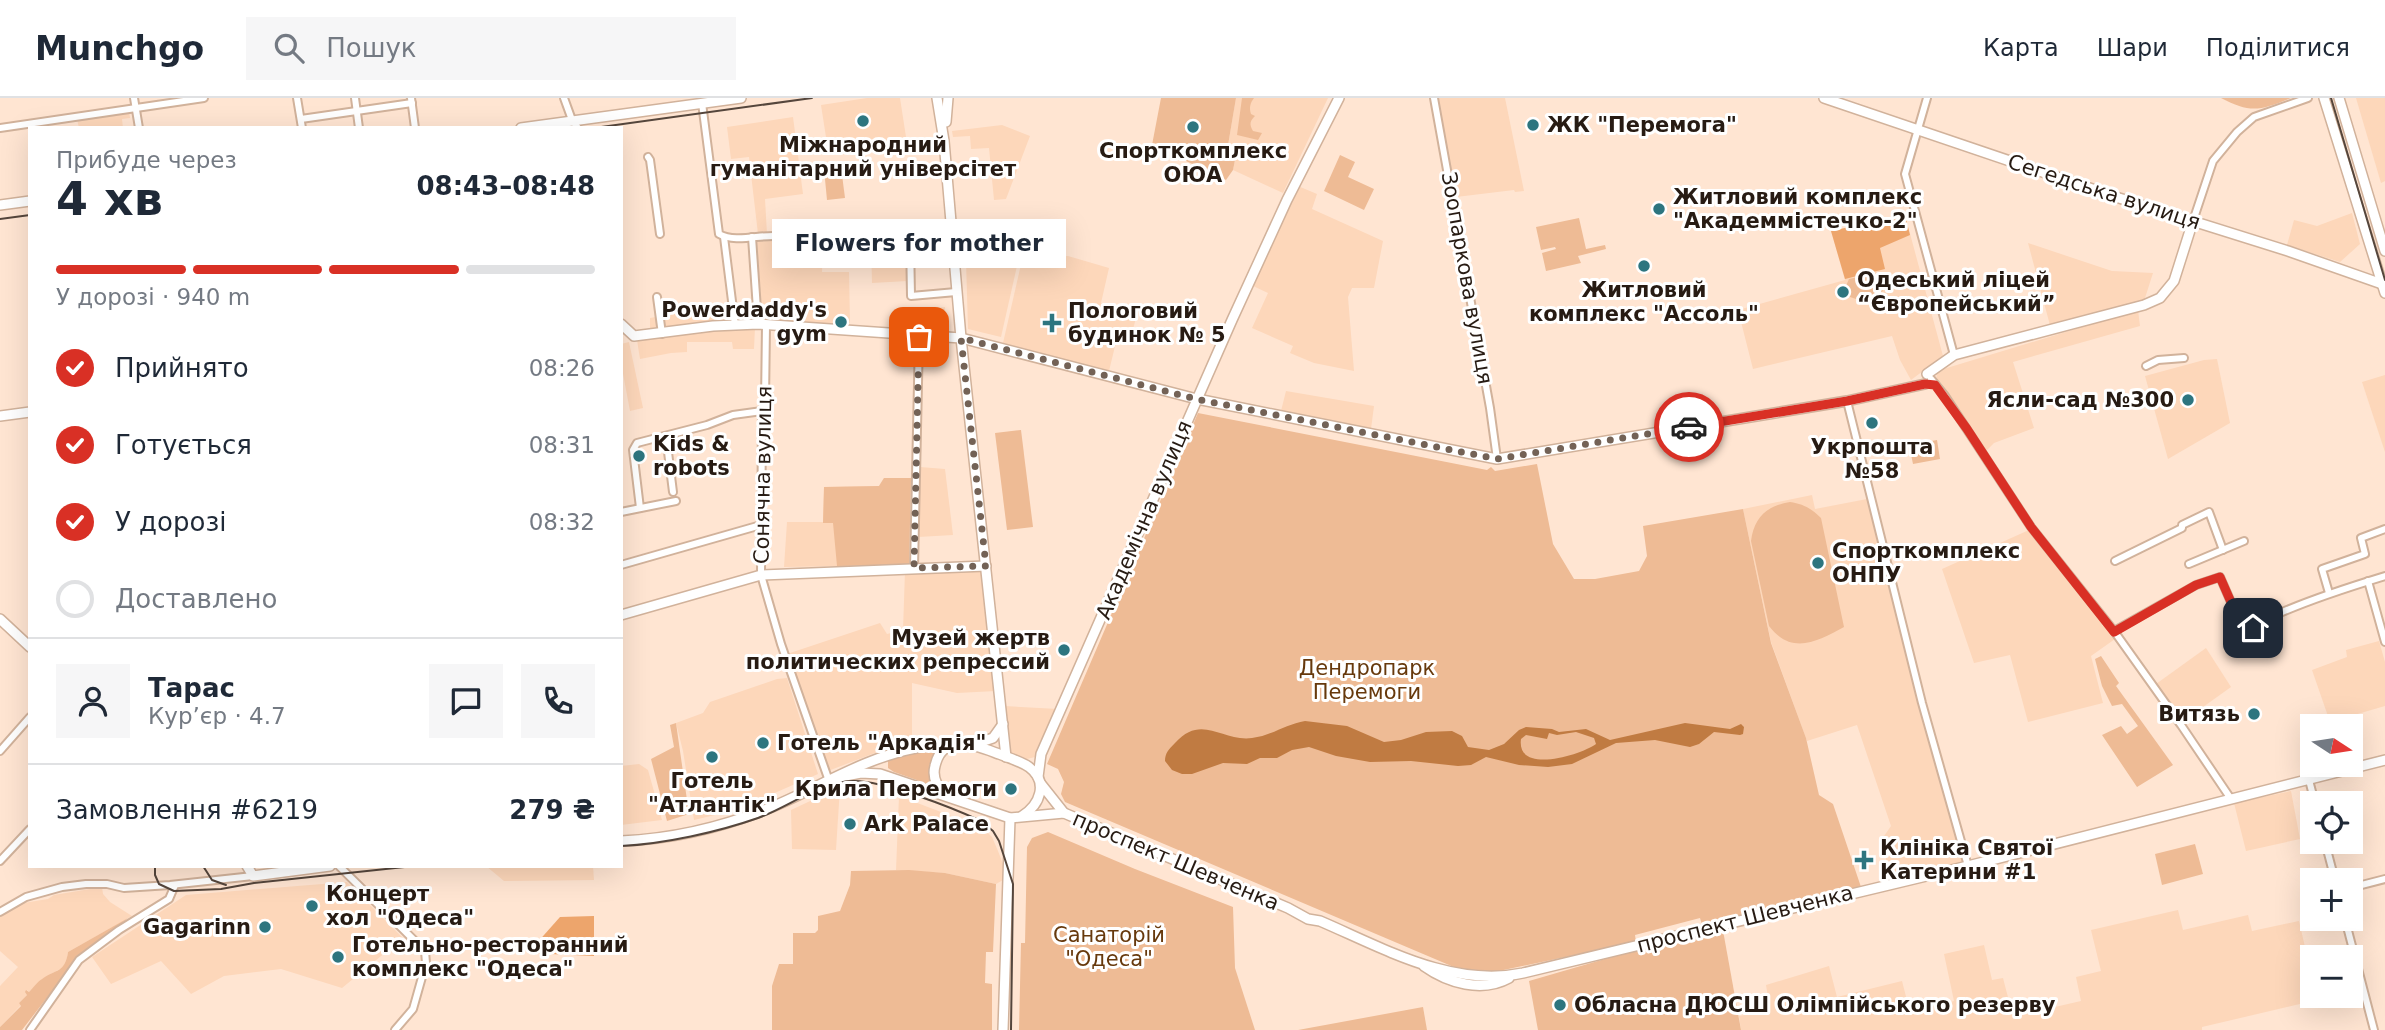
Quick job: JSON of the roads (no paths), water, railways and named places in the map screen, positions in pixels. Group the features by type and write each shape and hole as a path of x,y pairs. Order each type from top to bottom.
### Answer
{"main road":[{"path":"548,126 741,98"},
{"path":"937,98 944,141 956,292 1006,757"},
{"path":"944,141 947,136 948,98"},
{"name":"Академічна вулиця","path":"1014,818 1030,811 1038,800 1041,754 1196,399 1287,200 1339,98"},
{"name":"Сегедська вулиця","path":"1824,98 2119,198 2288,251 2384,287"},
{"path":"2324,98 2384,287"},
{"path":"2339,98 2384,246"},
{"path":"0,205 28,201"},
{"path":"623,326 634,336 735,324 961,338 1196,399 1497,459 1847,401 1910,387 1929,379 1954,355 2160,298 2174,281 2193,221"},
{"path":"0,416 28,412"},
{"path":"623,614 761,575 986,566"},
{"path":"0,619 28,645"},
{"path":"974,745 991,740 1003,724"},
{"path":"623,841 667,837 746,817 863,765 925,746 964,743 1020,762 1041,754"},
{"path":"947,796 936,783 935,766 943,751 953,745"},
{"path":"893,779 884,763 896,753"},
{"name":"проспект Шевченка","path":"1014,818 1064,813 1288,908 1296,908 1320,921 1420,963 1474,977 1513,975 1968,866 2385,760"},
{"name":"проспект Шевченка","path":"1020,762 1031,769 1064,813"},
{"path":"840,777 871,773 1014,818 1003,1030"},
{"path":"248,868 253,876 315,868"}],"street":[{"path":"134,98 139,126"},
{"path":"0,128 204,98"},
{"path":"297,98 302,126"},
{"path":"355,98 359,126"},
{"path":"564,98 575,124"},
{"name":"Зоопаркова вулиця","path":"1434,98 1497,459"},
{"path":"1927,98 1905,174 1954,355"},
{"path":"2193,221 2213,161 2237,132 2254,117 2308,98"},
{"path":"301,119 411,100 415,126"},
{"path":"702,103 735,324"},
{"path":"648,157 660,234"},
{"path":"722,235 777,236 823,244 910,239 911,296 956,292"},
{"name":"Сонячна вулиця","path":"752,237 762,325 765,402 762,411 761,575 781,644 829,781"},
{"path":"657,297 662,334"},
{"path":"914,568 919,337"},
{"path":"2146,366 2158,360 2184,358"},
{"path":"1929,379 1952,407 2031,527 2114,632 2231,799"},
{"path":"1847,401 1922,703 1968,866"},
{"path":"640,508 634,446 637,443 733,415 762,411"},
{"path":"666,436 673,492"},
{"path":"623,512 676,501"},
{"path":"2115,561 2209,512 2223,550"},
{"path":"623,564 761,525"},
{"path":"2329,593 2322,569 2365,554 2361,538 2385,529"},
{"path":"2189,564 2245,541"},
{"path":"2114,632 2196,585 2220,577 2241,625 2246,629 2263,624 2276,614 2329,593 2385,576"},
{"path":"2368,582 2385,642"},
{"path":"0,751 28,718"},
{"path":"2309,780 2312,791"},
{"path":"0,861 28,831"},
{"path":"341,868 425,951 426,963 413,1009 395,1030"},
{"path":"0,912 26,897 62,887 107,884 124,888 253,876"},
{"path":"2363,885 2385,879"},
{"path":"30,1030 79,960 119,930 169,900 173,885"},
{"path":"2348,931 2374,1030"}],"tram line":[{"path":"609,126 812,98"},
{"path":"2331,98 2385,280"},
{"path":"0,219 28,215"},
{"path":"623,846 673,840 726,828 758,818 828,786 853,781 899,790 981,821 993,831 999,841 1013,884 1011,1030"},
{"path":"155,868 159,884 174,891 221,889 395,868"},
{"path":"204,868 212,880 226,885"}],"place":[{"name":"Міжнародний гуманітарний універсітет","path":"863,121"},
{"name":"ЖК \"Перемога\"","path":"1533,125"},
{"name":"Спорткомплекс ОЮА","path":"1193,127"},
{"name":"Житловий комплекс \"Академмістечко-2\"","path":"1659,209"},
{"name":"Житловий комплекс \"Ассоль\"","path":"1644,266"},
{"name":"Одеський ліцей “Європейський”","path":"1843,292"},
{"name":"Powerdaddy's gym","path":"841,322"},
{"name":"Пологовий будинок № 5","path":"1052,323"},
{"name":"Flowers for mother","path":"919,337"},
{"name":"Ясли-сад №300","path":"2188,400"},
{"name":"Укрпошта №58","path":"1872,423"},
{"name":"Kids & robots","path":"639,456"},
{"name":"Спорткомплекс ОНПУ","path":"1818,563"},
{"name":"Музей жертв политических репрессий","path":"1064,650"},
{"name":"Витязь","path":"2254,714"},
{"name":"Готель \"Аркадія\"","path":"763,743"},
{"name":"Готель \"Атлантік\"","path":"712,757"},
{"name":"Крила Перемоги","path":"1011,789"},
{"name":"Ark Palace","path":"850,824"},
{"name":"Клініка Святої Катерини #1","path":"1864,860"},
{"name":"Концерт хол \"Одеса\"","path":"312,906"},
{"name":"Gagarinn","path":"265,927"},
{"name":"Готельно-ресторанний комплекс \"Одеса\"","path":"338,957"},
{"name":"Обласна ДЮСШ Олімпійського резерву","path":"1560,1005"}],"park label":[{"name":"Дендропарк Перемоги","path":"1367,680"},
{"name":"Санаторій \"Одеса\"","path":"1109,947"}]}
